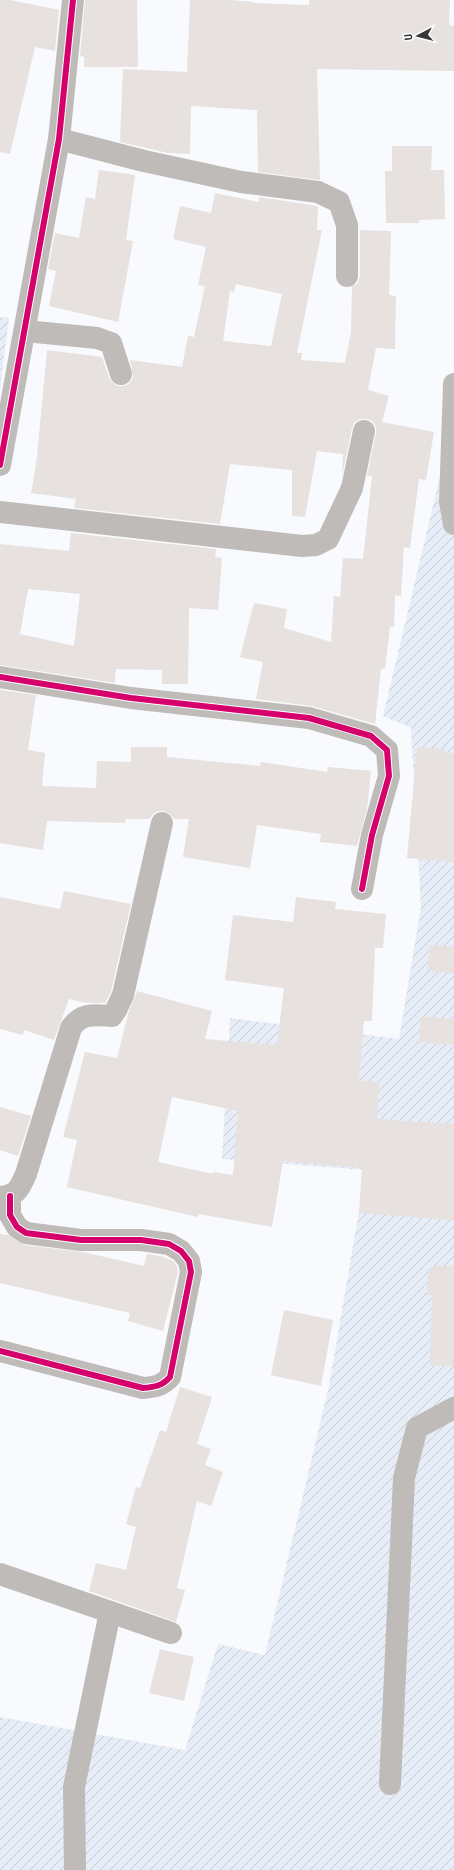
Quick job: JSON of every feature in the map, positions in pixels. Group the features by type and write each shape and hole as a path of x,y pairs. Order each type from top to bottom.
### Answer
{"street":[{"path":"0,465 58,139 72,0"},
{"path":"58,139 144,161 241,182 318,192 339,202 347,225 347,276"},
{"path":"25,331 97,338 111,343 121,374"},
{"path":"454,384 450,502 454,524"},
{"path":"0,512 302,546 316,544 328,538 352,488 364,431"},
{"path":"0,676 131,698 310,718 371,736 387,750 389,776 372,835 362,889"},
{"path":"0,1351 143,1388 155,1387 164,1384 170,1377 191,1272 189,1261 181,1250 169,1244 141,1240 81,1240 26,1233 17,1227 10,1215 5,1196 18,1191 26,1174 67,1036 71,1028 77,1019 86,1016 112,1016 121,1000 162,823"},
{"path":"390,1784 404,1478 417,1428 454,1408"},
{"path":"0,1574 171,1633"},
{"path":"75,1870 74,1787 110,1612"}],"shaded area":[{"path":"0,317 9,318 0,388"},
{"path":"454,418 454,1870 0,1870 0,1717 185,1750 218,1644 265,1655 329,1386 366,1170 222,1159 230,1018 399,1039 421,907 411,728 383,716"}],"building":[{"path":"0,0 10,0 59,10 55,51 35,47 10,154 0,152"},
{"path":"85,0 137,0 138,67 84,67 84,57 80,56"},
{"path":"190,0 232,0 253,3 309,5 309,0 450,0 449,25 454,26 454,71 317,69 320,180 258,172 257,110 191,106 190,154 168,153 120,142 123,69 187,72"},
{"path":"392,146 432,146 431,170 444,170 445,219 419,220 419,223 386,223 385,171 392,171"},
{"path":"99,170 135,175 126,240 133,241 118,322 49,306 56,271 48,269 55,233 79,238 86,197 95,199"},
{"path":"215,193 259,202 259,197 318,206 317,230 322,230 297,353 302,353 301,360 345,363 351,332 352,287 358,283 360,276 360,230 391,231 389,295 396,296 395,349 376,348 368,390 389,396 382,422 434,432 426,480 419,479 410,548 404,547 401,596 395,595 394,627 390,627 385,669 381,669 375,724 312,706 256,699 263,662 240,657 254,603 287,609 284,628 331,642 334,596 340,597 343,558 363,559 372,476 367,476 376,433 376,427 372,421 360,419 354,423 342,476 343,454 317,451 305,517 292,516 292,470 230,464 220,524 74,508 76,499 31,493 37,457 47,350 102,357 109,378 113,383 119,386 124,386 130,383 133,377 130,360 182,367 188,336 194,337 205,286 198,285 206,247 173,239 180,206 211,213","holes":["236,284 282,294 271,346 223,341 230,291 234,292"]},
{"path":"71,533 216,549 215,557 222,558 218,610 189,608 188,684 162,684 162,670 116,669 115,683 0,665 0,544 69,551","holes":["28,589 80,594 74,646 20,634"]},
{"path":"0,690 36,695 28,750 45,753 42,786 96,788 97,761 131,762 131,747 167,747 167,757 260,766 261,762 327,772 328,767 371,771 367,809 357,846 320,842 321,834 257,825 250,868 183,857 189,819 174,819 170,814 164,811 158,811 153,814 150,819 125,819 125,823 47,821 43,850 0,843"},
{"path":"417,747 445,749 444,752 454,753 454,862 407,858"},
{"path":"64,891 131,904 111,991 105,1003 87,1003 69,999 54,1040 24,1030 23,1035 0,1029 0,897 60,909"},
{"path":"296,897 336,902 335,909 386,914 383,948 375,948 372,1021 364,1021 359,1081 379,1082 377,1119 454,1124 454,1220 359,1213 362,1168 283,1161 272,1227 199,1214 198,1217 67,1187 77,1140 63,1137 85,1052 117,1058 128,1014 137,991 212,1011 205,1039 277,1045 284,988 225,980 233,915 293,922","holes":["172,1097 238,1111 233,1175 213,1172 213,1174 158,1162"]},
{"path":"430,945 454,947 454,973 428,971"},
{"path":"421,1016 454,1019 454,1045 419,1042"},
{"path":"0,1107 31,1116 18,1156 0,1150"},
{"path":"0,1234 8,1235 24,1245 83,1252 144,1266 147,1254 161,1256 173,1261 177,1266 178,1272 163,1331 128,1321 130,1313 0,1283"},
{"path":"433,1266 454,1266 454,1366 430,1365 432,1295 427,1295 428,1269 433,1269"},
{"path":"284,1310 333,1320 321,1386 271,1375"},
{"path":"180,1387 212,1397 197,1444 211,1449 205,1465 223,1472 211,1506 197,1501 177,1588 185,1590 176,1622 89,1591 96,1563 126,1570 136,1527 126,1524 136,1487 140,1488 160,1430 166,1432"},
{"path":"160,1649 194,1657 184,1701 149,1693"}],"cycle path":[{"path":"0,465 59,139 73,0"},
{"path":"0,677 131,698 309,718 371,736 387,750 389,776 372,835 362,889"},
{"path":"0,1351 143,1388 158,1386 170,1377 191,1272 189,1261 181,1251 169,1244 141,1240 81,1240 26,1233 17,1227 10,1215 10,1196"}]}
